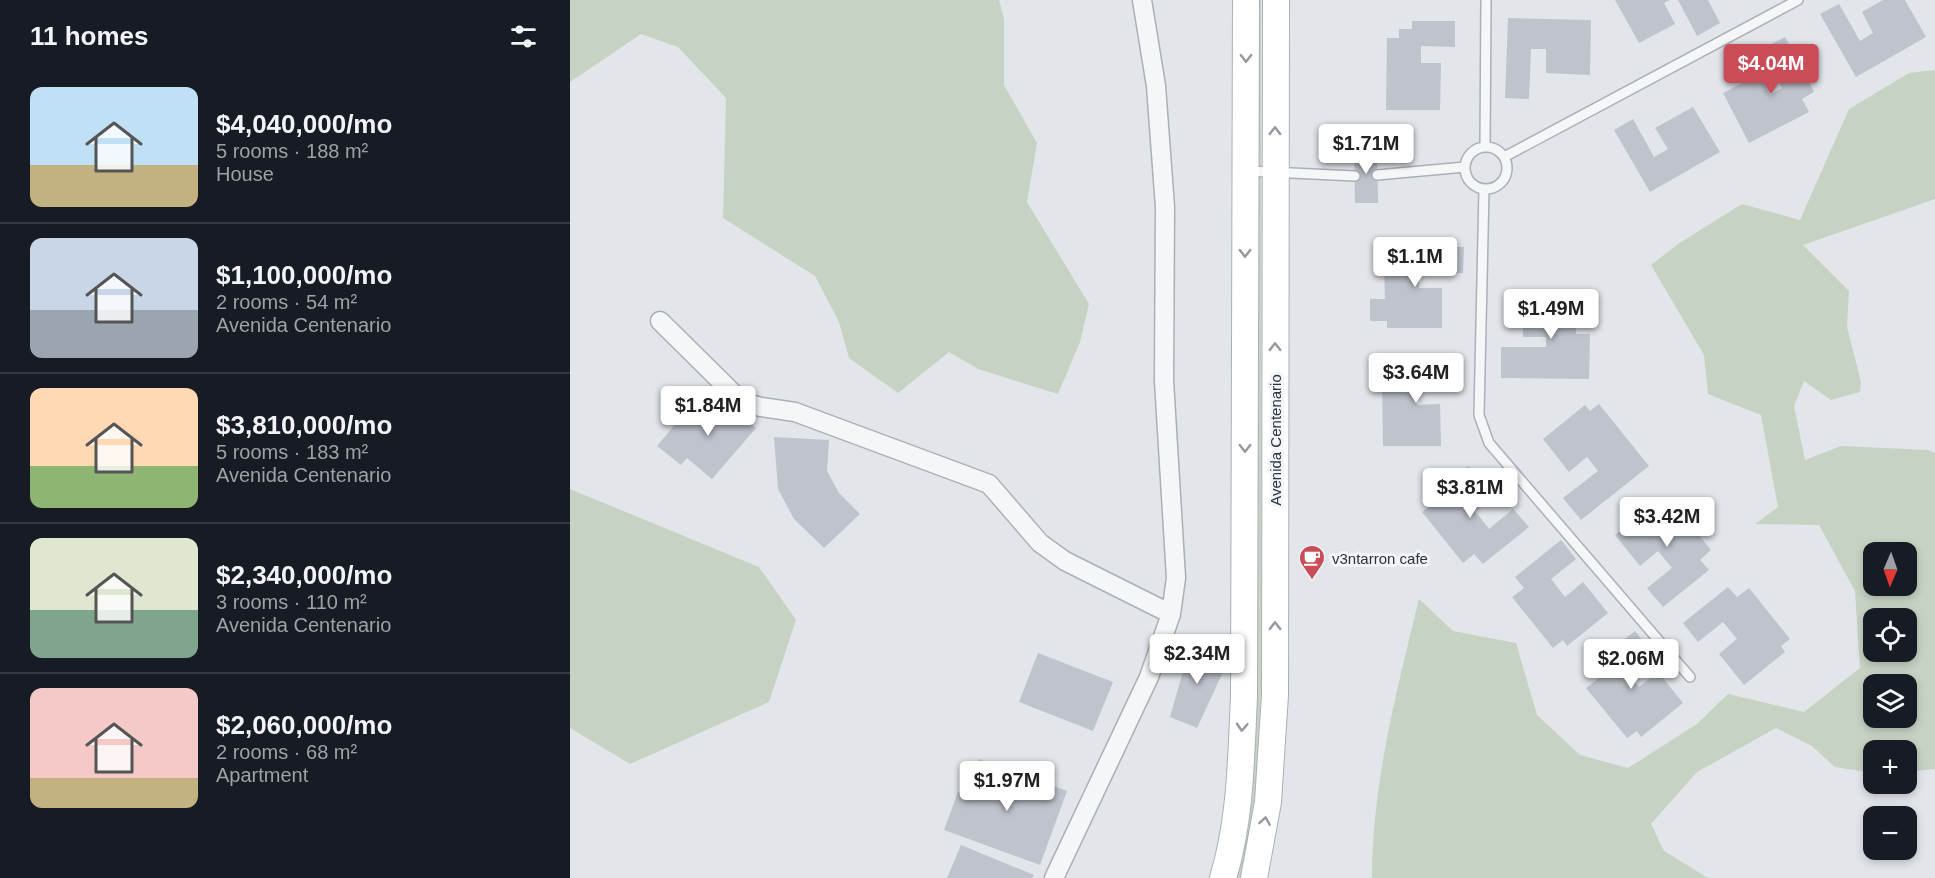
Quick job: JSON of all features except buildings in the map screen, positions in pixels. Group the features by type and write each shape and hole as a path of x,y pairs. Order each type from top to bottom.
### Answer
{"main road":[{"path":"1223,878 1239,798 1244,697 1246,0"},
{"name":"Avenida Centenario","path":"1254,878 1268,802 1275,695 1276,0"}],"street":[{"path":"1054,878 1149,676 1171,614 1176,578 1164,381 1165,207 1156,86 1142,0"},
{"path":"660,321 742,402 795,412 988,484 1040,543 1065,561 1171,614"}],"lane":[{"path":"1485,147 1486,0"},
{"path":"1504,157 1798,0"},
{"path":"1485,147 1496,150 1504,157 1507,169 1503,179 1493,188 1484,189 1472,184 1467,178 1465,167 1475,150 1485,147"},
{"path":"1377,175 1465,167"},
{"path":"1245,171 1355,176"},
{"path":"1484,189 1479,415 1483,430 1489,443 1690,677"}],"green space":[{"path":"570,0 999,0 1004,19 1004,85 1037,143 1027,202 1089,304 1080,342 1058,394 978,369 949,352 898,393 849,358 839,322 815,276 723,218 726,98 678,47 641,34 570,82"},
{"path":"1258,0 1261,0 1261,688 1256,793 1251,832 1240,878 1237,878 1247,832 1252,792 1257,688"},
{"path":"1935,70 1935,199 1803,245 1849,291 1847,327 1861,382 1860,392 1831,400 1804,381 1794,406 1805,460 1841,446 1928,450 1935,453 1935,769 1917,771 1917,740 1863,740 1863,771 1835,767 1812,746 1776,728 1697,772 1651,824 1664,851 1708,878 1372,878 1373,842 1381,772 1394,702 1419,599 1453,631 1516,643 1537,715 1580,755 1628,768 1697,724 1728,694 1804,712 1860,668 1855,591 1819,525 1755,524 1778,507 1761,415 1708,394 1704,355 1651,265 1678,244 1742,204 1800,220 1849,109 1909,73"},
{"path":"570,489 759,567 796,620 769,702 630,764 570,728"}],"place":[{"name":"v3ntarron cafe","path":"1312,581"}]}
